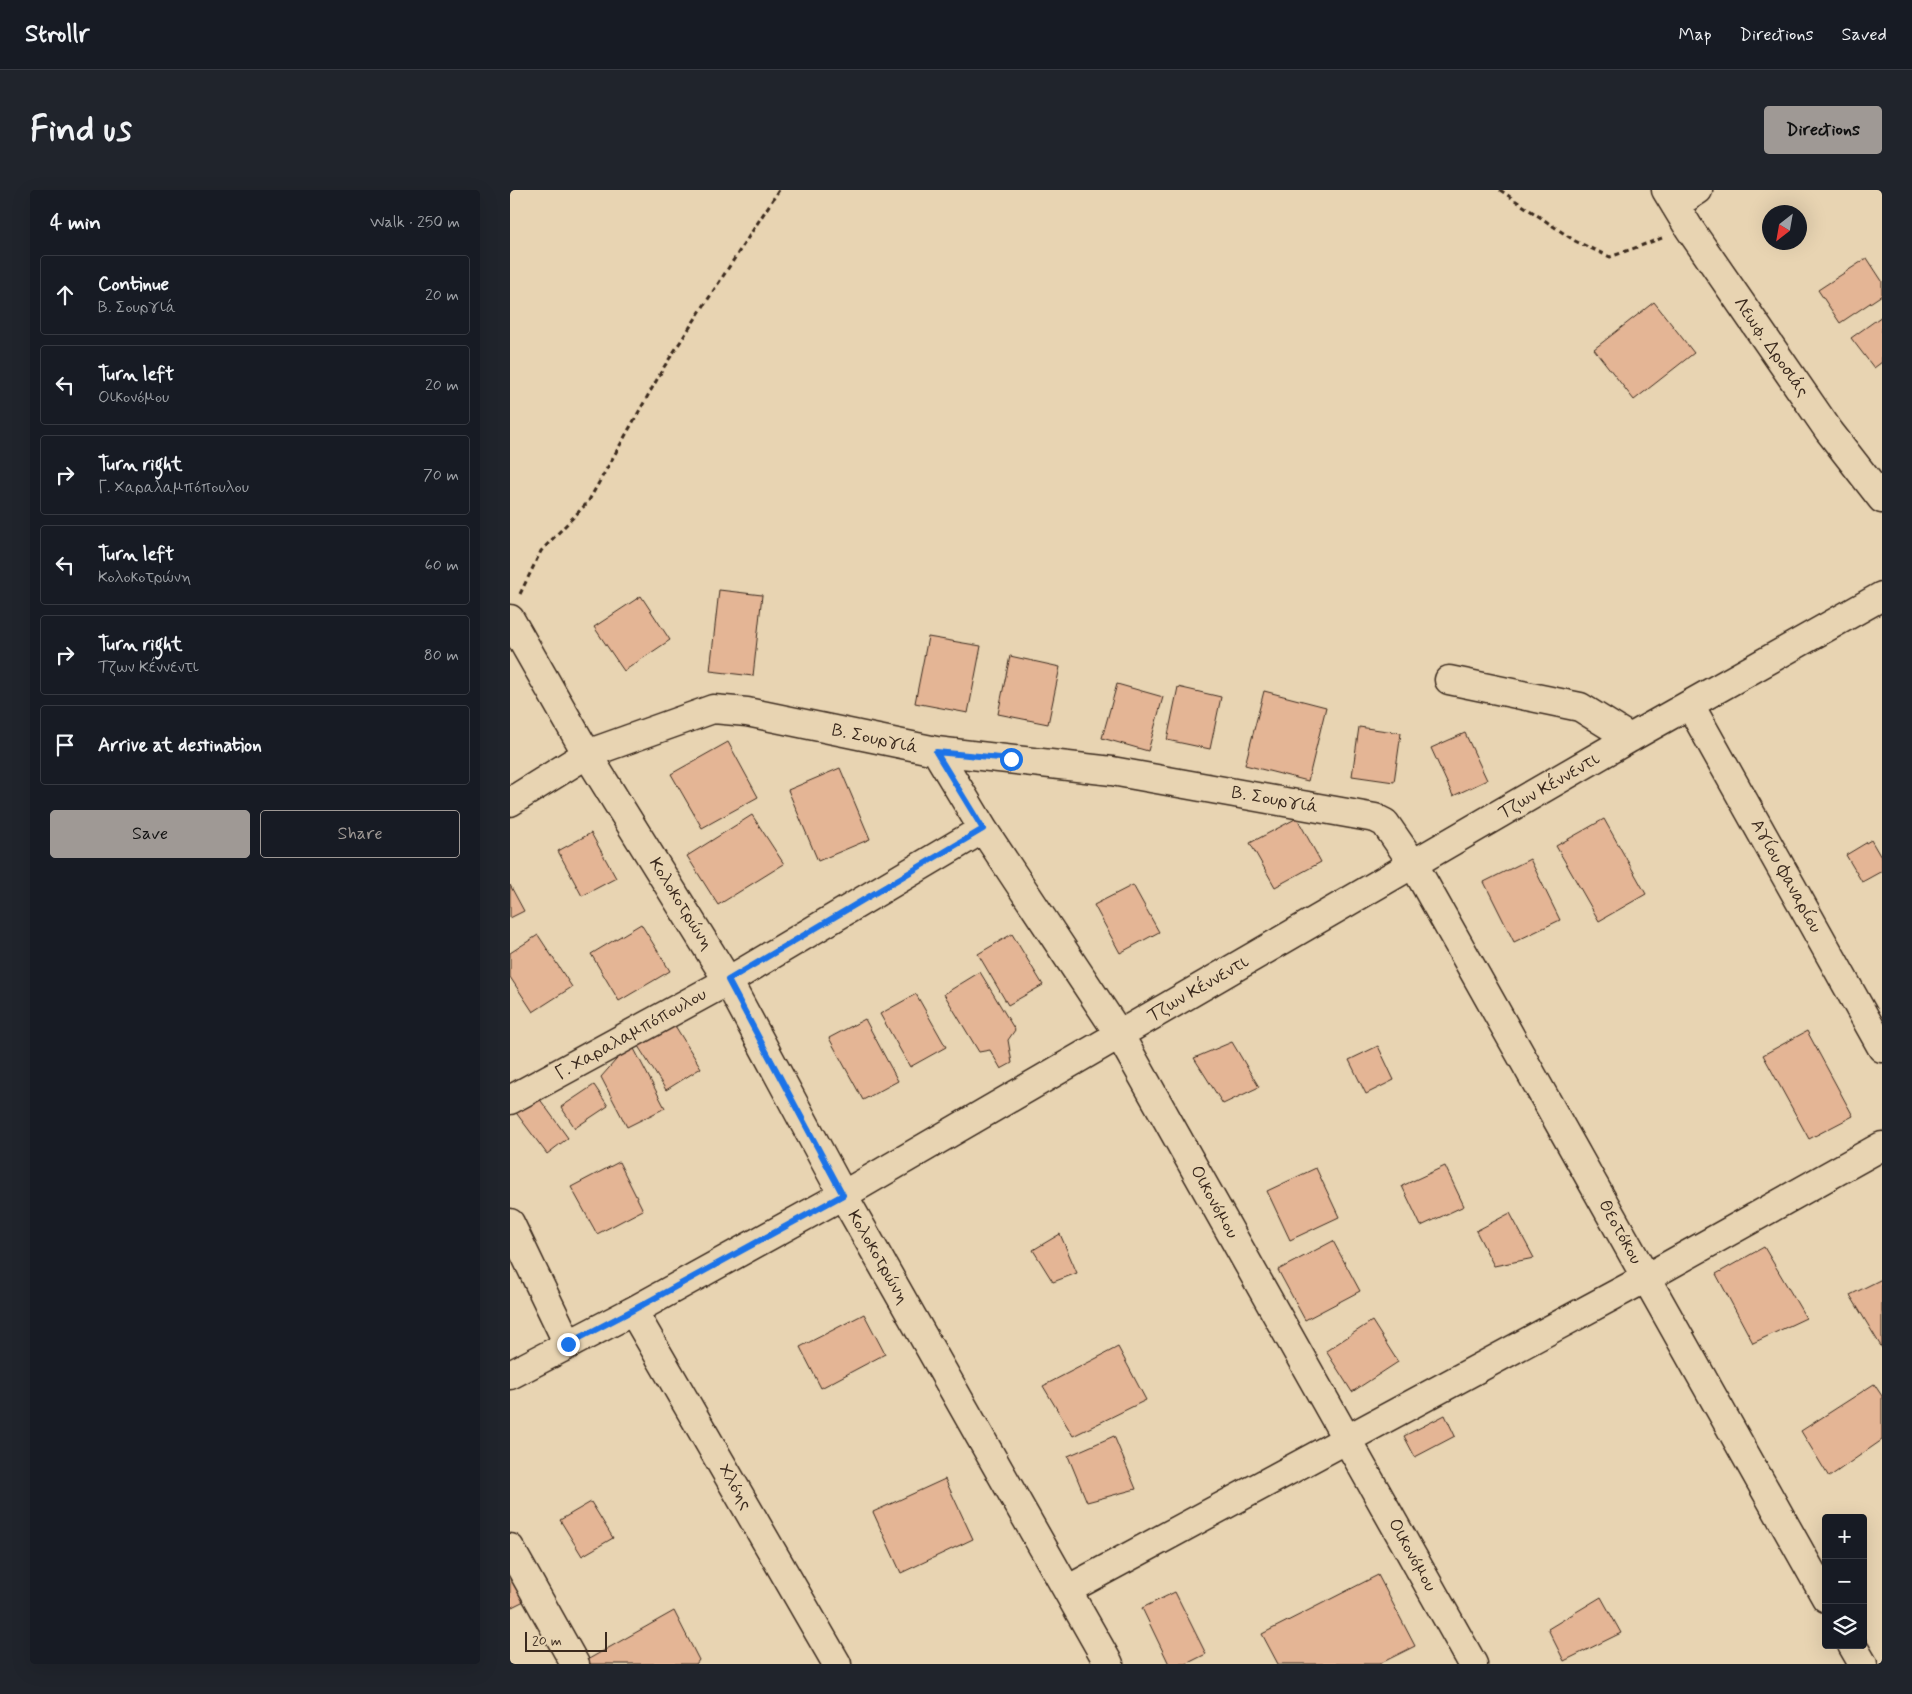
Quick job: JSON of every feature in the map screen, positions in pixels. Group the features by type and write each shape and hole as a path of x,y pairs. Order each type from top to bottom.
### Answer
{"street":[{"path":"1671,198 1698,190"},
{"name":"Λεωφ. Δροσιάς","path":"1671,198 1689,228 1829,431 1882,499"},
{"name":"Τζων Κέννεντι","path":"510,1375 843,1195 1630,738 1882,596"},
{"name":"Κολοκοτρώνη","path":"514,609 587,754 728,980 843,1195 1109,1664"},
{"path":"1449,680 1580,707 1630,738"},
{"name":"Αγίου Φαναρίου","path":"1690,705 1882,1048"},
{"name":"Β. Σουργιά","path":"510,802 587,754 713,708 747,712 936,752 1112,771 1375,818 1385,823 1414,865"},
{"name":"Οικονόμου","path":"936,752 983,829 1119,1034 1473,1664"},
{"name":"Γ. Χαραλαμπόπουλου","path":"510,1100 728,980 983,829"},
{"name":"Θεοτόκου","path":"1414,865 1822,1591"},
{"path":"1067,1590 1646,1278 1882,1146"},
{"path":"510,1223 568,1344"},
{"name":"Χλόης","path":"633,1310 837,1664"},
{"path":"510,1548 574,1664"},
{"path":"1854,1649 1863,1664"}],"path":[{"path":"514,609 540,550 588,502 664,367 779,190"},
{"path":"1500,190 1574,241 1610,257 1689,228"}],"building":[{"path":"1867,258 1882,281 1882,295 1840,323 1818,290"},
{"path":"1654,302 1694,353 1634,400 1594,349"},
{"path":"1882,316 1882,362 1874,368 1851,338"},
{"path":"719,590 762,595 753,676 710,671"},
{"path":"641,596 670,640 624,671 594,627"},
{"path":"928,637 981,646 968,713 915,703"},
{"path":"1010,656 1060,667 1048,724 998,714"},
{"path":"1117,684 1163,697 1148,751 1102,738"},
{"path":"1178,687 1221,697 1210,749 1167,740"},
{"path":"1264,691 1326,707 1308,781 1245,765"},
{"path":"1359,727 1401,733 1394,782 1352,776"},
{"path":"1465,733 1487,780 1453,796 1431,748"},
{"path":"728,742 758,797 702,828 671,774"},
{"path":"840,768 870,839 818,861 788,790"},
{"path":"752,815 784,864 718,905 687,856"},
{"path":"1297,818 1321,862 1275,887 1250,843"},
{"path":"1604,819 1646,894 1599,921 1556,846"},
{"path":"591,833 616,878 582,896 558,851"},
{"path":"1871,840 1882,859 1882,871 1862,882 1846,855"},
{"path":"1530,859 1560,920 1514,942 1484,882"},
{"path":"510,885 524,911 510,918"},
{"path":"1133,885 1159,932 1120,953 1094,905"},
{"path":"641,924 670,971 619,1001 591,954"},
{"path":"1012,934 1043,985 1008,1005 978,954"},
{"path":"538,935 572,987 533,1012 510,977 510,953"},
{"path":"980,972 1015,1030 1008,1040 1012,1063 1001,1069 990,1050 979,1052 944,994"},
{"path":"916,994 946,1047 910,1067 880,1014"},
{"path":"865,1019 898,1081 863,1100 829,1038"},
{"path":"674,1024 701,1068 666,1090 638,1046"},
{"path":"1807,1031 1853,1116 1809,1139 1763,1055"},
{"path":"1232,1042 1259,1087 1223,1104 1194,1058"},
{"path":"631,1043 665,1108 627,1127 601,1077"},
{"path":"1378,1046 1394,1080 1366,1094 1349,1060"},
{"path":"594,1085 608,1106 575,1128 561,1107"},
{"path":"536,1094 568,1138 547,1154 514,1110"},
{"path":"619,1162 643,1210 597,1234 571,1187"},
{"path":"1445,1166 1464,1206 1421,1226 1402,1186"},
{"path":"1316,1168 1339,1217 1290,1240 1267,1191"},
{"path":"1510,1213 1534,1258 1494,1266 1476,1231"},
{"path":"1060,1234 1077,1273 1053,1282 1033,1250"},
{"path":"1333,1241 1360,1291 1305,1320 1278,1270"},
{"path":"1764,1247 1806,1318 1753,1343 1716,1274"},
{"path":"1882,1279 1882,1348 1850,1295"},
{"path":"864,1314 885,1354 821,1388 800,1347"},
{"path":"1372,1321 1398,1362 1352,1392 1326,1351"},
{"path":"1118,1347 1146,1400 1073,1436 1043,1386"},
{"path":"1874,1384 1882,1396 1882,1440 1829,1477 1801,1431"},
{"path":"1445,1415 1455,1436 1415,1457 1404,1436"},
{"path":"1114,1436 1136,1489 1087,1502 1068,1456"},
{"path":"945,1479 973,1539 901,1573 873,1512"},
{"path":"591,1502 613,1538 582,1556 560,1520"},
{"path":"510,1574 524,1601 510,1608"},
{"path":"1378,1575 1415,1646 1379,1664 1278,1664 1262,1634"},
{"path":"1175,1592 1206,1654 1186,1664 1169,1664 1142,1608"},
{"path":"1601,1597 1621,1633 1564,1661 1548,1629"},
{"path":"674,1611 699,1660 696,1664 590,1664 587,1660"}],"route":[{"path":"568,1344 843,1195 728,980 983,829 936,752 1011,759"}]}
